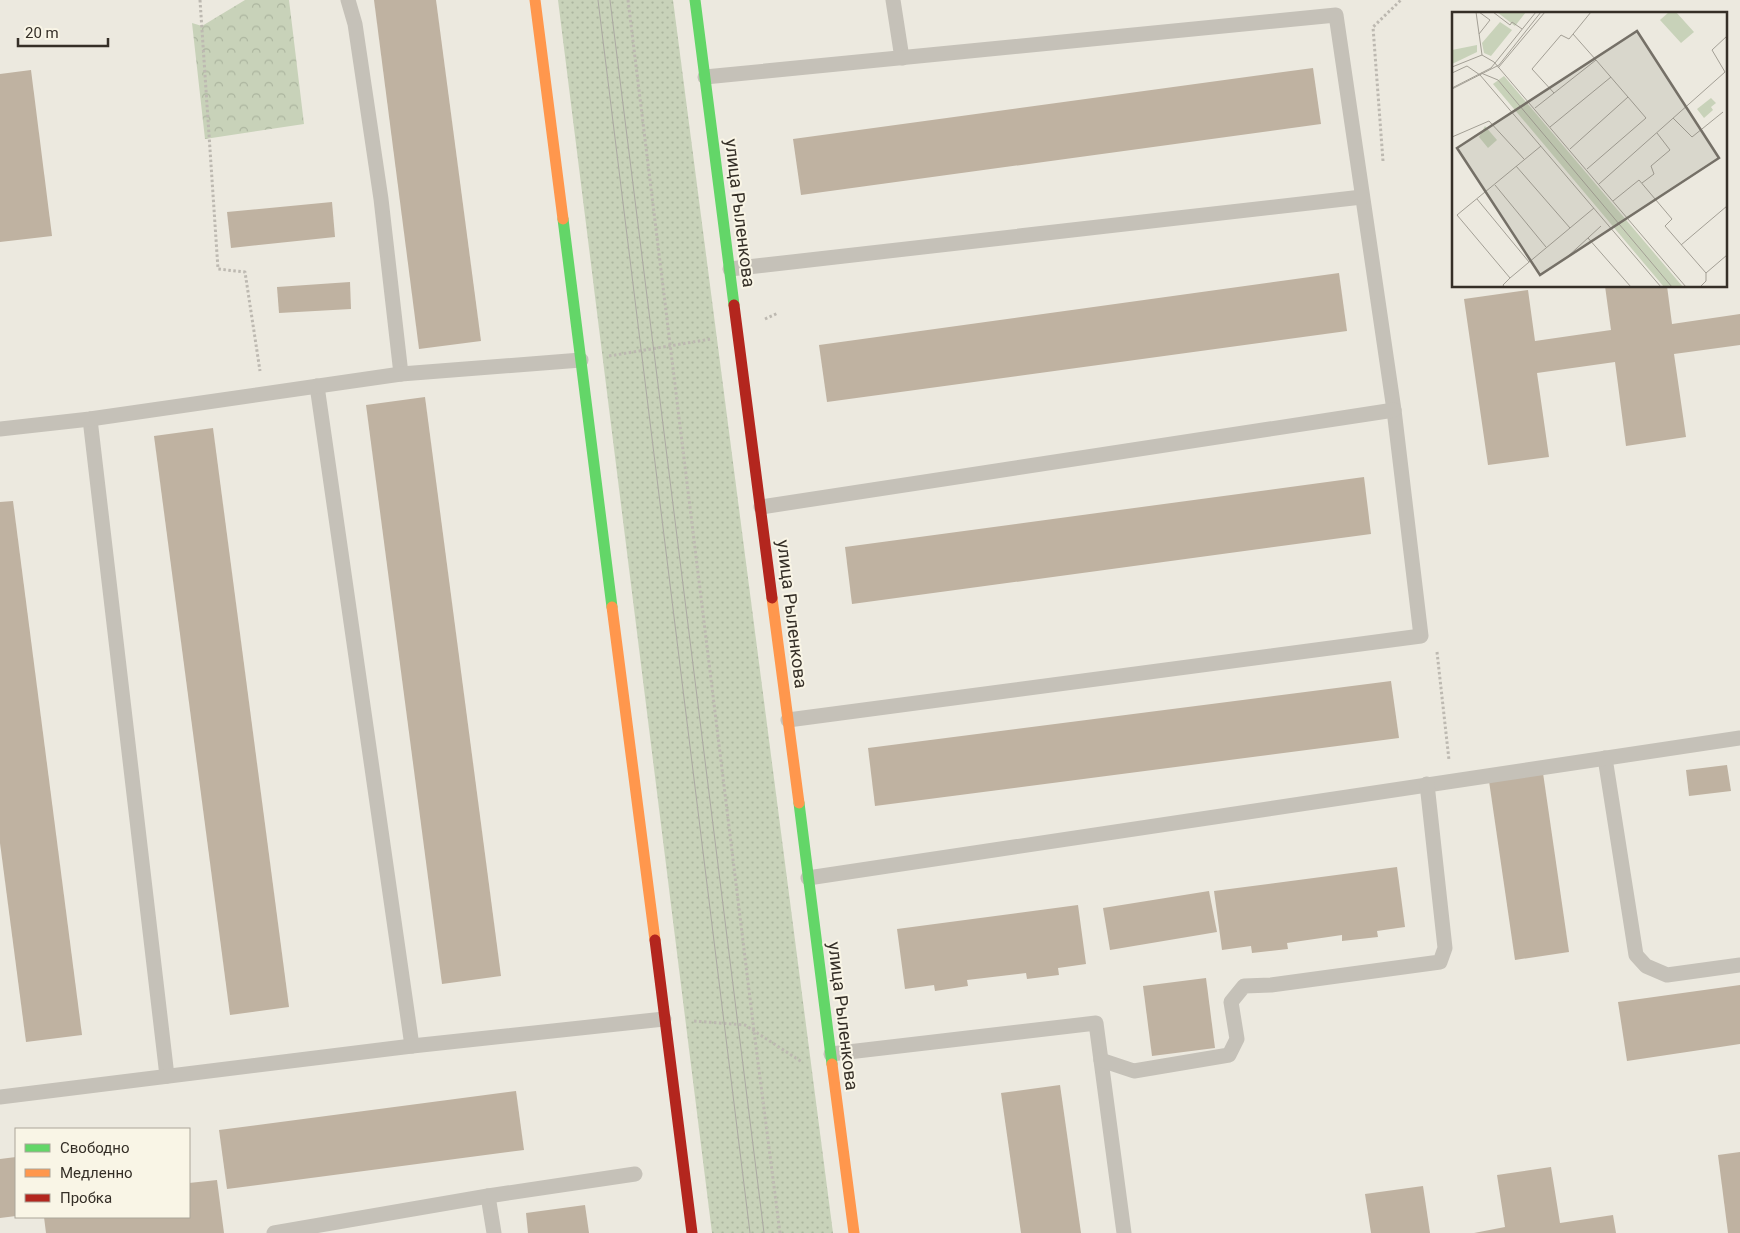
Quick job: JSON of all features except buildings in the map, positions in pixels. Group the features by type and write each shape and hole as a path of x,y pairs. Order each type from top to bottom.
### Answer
{"main road":[{"path":"535,0 692,1233"},
{"name":"улица Рыленкова","path":"695,0 854,1233"}],"lane":[{"path":"348,0 356,24 378,180 401,374"},
{"path":"893,0 902,58"},
{"path":"705,77 902,58 1334,8 1394,410 1421,636 788,720"},
{"path":"730,269 1362,197"},
{"path":"0,429 90,419 401,374 581,360"},
{"path":"317,386 412,1046"},
{"path":"761,506 1394,410"},
{"path":"90,419 167,1076"},
{"path":"808,878 1740,738"},
{"path":"1605,758 1636,955 1646,966 1667,975 1740,964"},
{"path":"1101,1060 1134,1071 1229,1055 1237,1039 1231,1002 1244,986 1271,985 1440,962 1445,948 1427,784"},
{"path":"0,1097 412,1046 664,1019"},
{"path":"831,1054 1096,1023 1124,1233"},
{"path":"274,1233 488,1196 636,1174"},
{"path":"488,1196 494,1233"}],"path":[{"path":"200,0 218,269 246,272 264,394"},
{"path":"628,0 780,1233"},
{"path":"581,360 738,334 778,313"},
{"path":"664,1019 745,1025 828,1080 834,1079"}],"green space":[{"path":"245,0 289,0 304,124 205,139 192,23 202,26"},
{"path":"558,0 673,0 833,1233 712,1233"}],"tram line":[{"path":"598,0 750,1233"},
{"path":"610,0 764,1233"}],"traffic: fast":[{"path":"695,0 734,305"},
{"path":"563,219 612,607"},
{"path":"799,803 832,1064"}],"traffic: slow":[{"path":"535,0 563,219"},
{"path":"772,598 799,803"},
{"path":"612,607 655,940"},
{"path":"832,1064 854,1233"}],"traffic: jam":[{"path":"734,305 772,598"},
{"path":"655,940 692,1233"}]}
